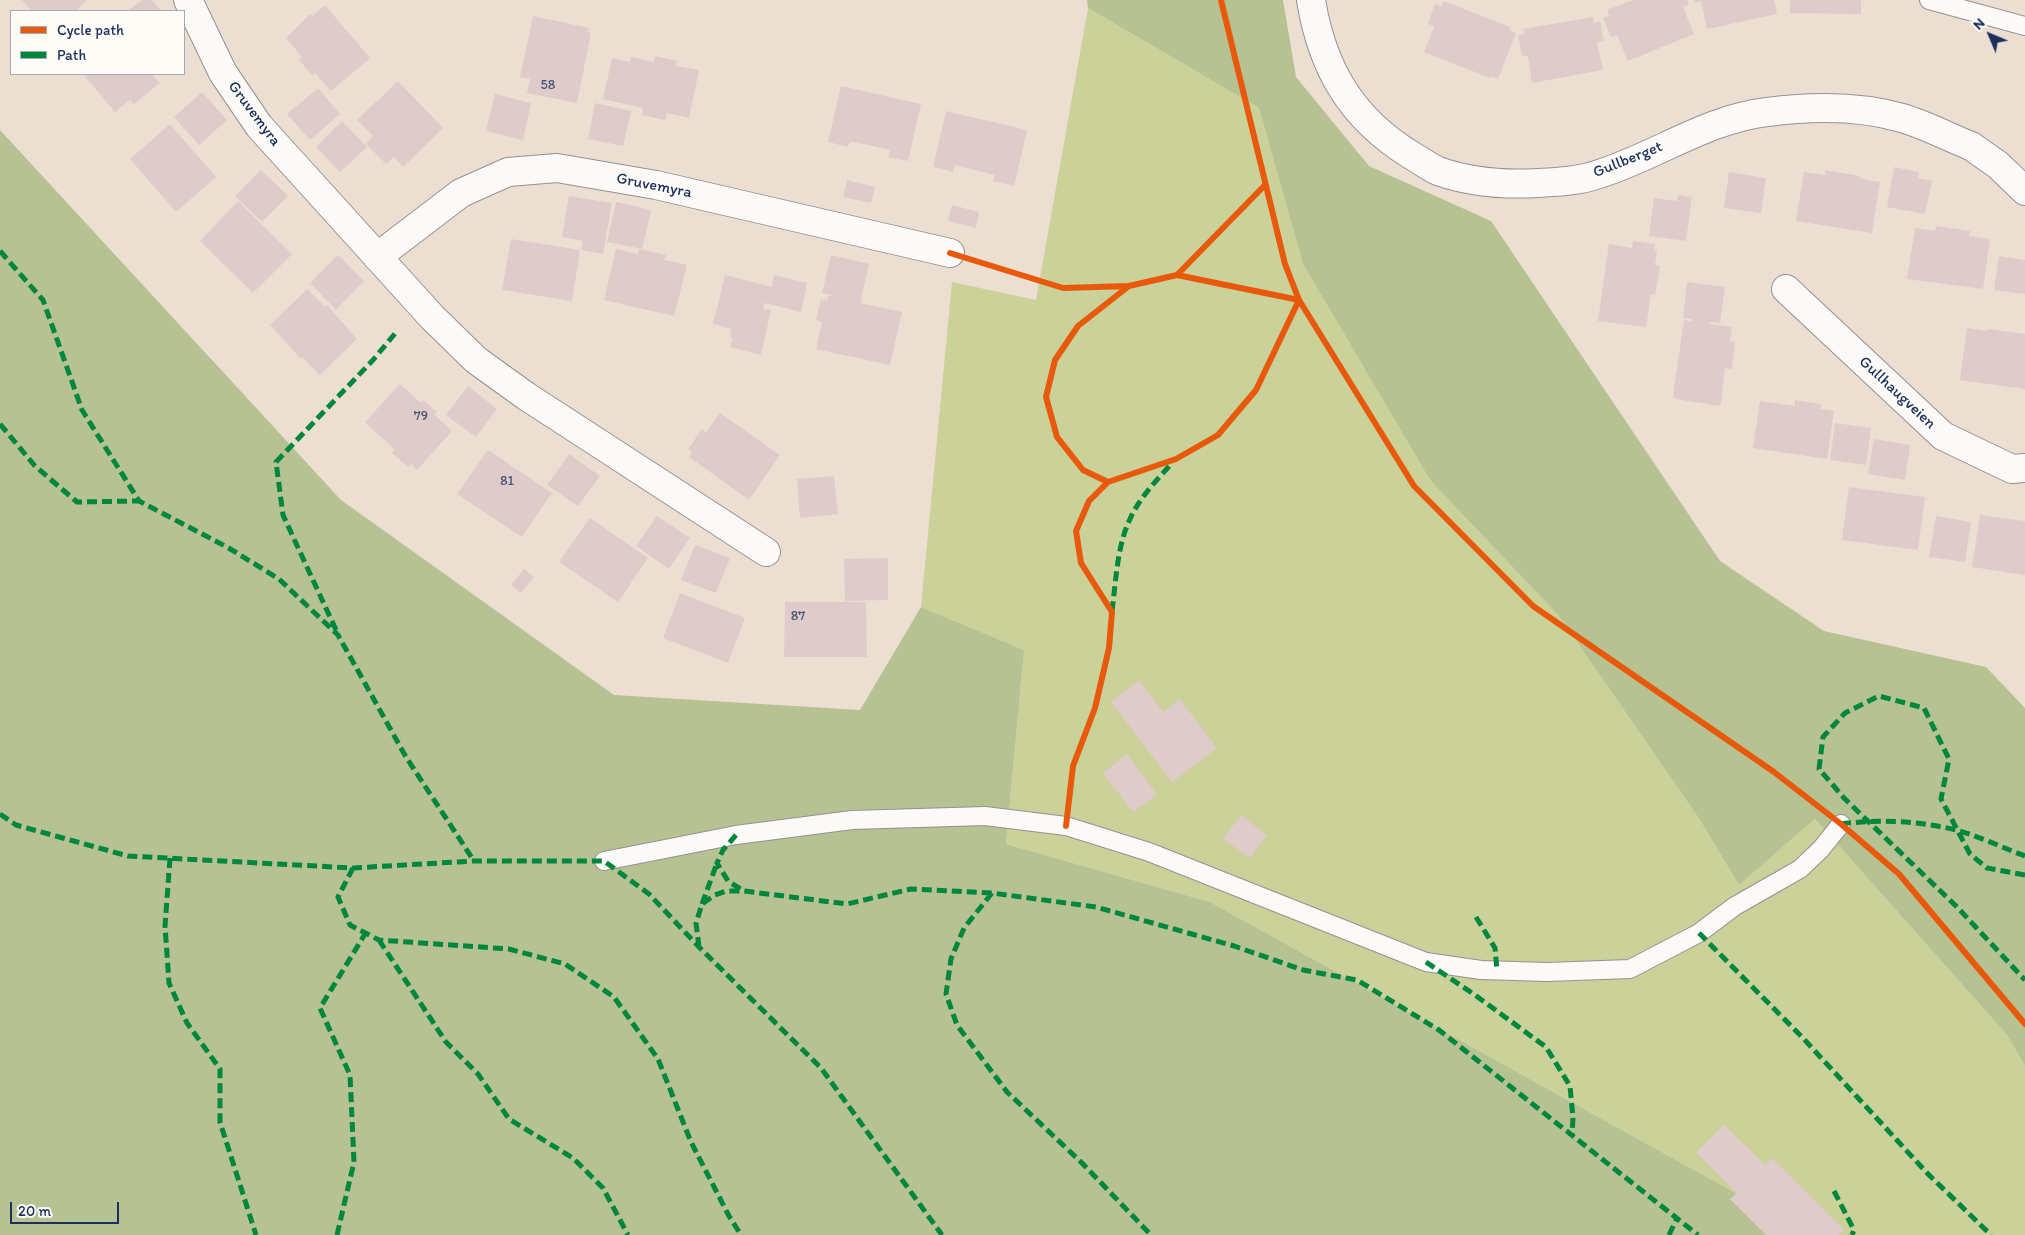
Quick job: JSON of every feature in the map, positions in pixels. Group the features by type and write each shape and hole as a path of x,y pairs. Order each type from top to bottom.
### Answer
{"street":[{"name":"Gullberget","path":"1310,0 1320,41 1333,73 1346,96 1366,120 1400,148 1437,170 1478,181 1516,185 1558,182 1599,175 1726,121 1764,112 1806,108 1852,108 1903,118 1971,146 2022,183"},
{"name":"Gruvemyra","path":"191,1 224,73 259,126 432,317 476,360 526,396 766,552"},
{"name":"Gruvemyra","path":"377,257 461,193 508,172 557,168 656,185 950,253"},
{"name":"Gullhaugveien","path":"1786,289 1943,436 2012,468 2025,468"}],"lane":[{"path":"1929,0 2025,26"},
{"path":"604,861 736,836 852,820 985,816 1066,826 1149,852 1426,962 1481,970 1556,972 1630,969 1665,951 1699,933 1735,906 1800,869 1821,849 1841,824"}],"green space":[{"path":"1087,0 1283,0 1296,77 1369,166 1491,221 1720,561 1824,631 1986,667 2025,708 2025,1066 2007,1035 1815,819 1739,885 1698,817 1559,616 1430,480 1303,264 1259,108 1088,8"},
{"path":"1088,8 1259,108 1303,264 1430,480 1559,616 1698,817 1739,885 1815,819 2007,1035 2025,1066 2025,1235 1796,1235 1741,1196 1210,902 1006,844 1024,650 921,607 952,282 1036,300"},
{"path":"0,130 341,500 614,695 860,710 921,607 1024,650 1006,844 1210,902 1741,1196 1796,1235 0,1235"}],"building":[{"path":"22,0 87,0 76,10 31,10"},
{"path":"142,0 152,0 160,10 129,10"},
{"path":"1633,0 1687,0 1689,5 1683,7 1694,34 1628,61 1617,35 1611,37 1603,18 1609,16 1607,10"},
{"path":"1694,0 1774,0 1777,14 1707,29 1701,1 1695,3"},
{"path":"1790,0 1861,0 1861,14 1790,13"},
{"path":"1444,1 1510,27 1510,30 1516,33 1498,79 1491,76 1490,78 1424,52 1434,27 1428,23 1435,4 1442,6"},
{"path":"325,5 370,58 331,91 315,73 312,75 299,60 302,57 286,38 310,14 312,16"},
{"path":"533,16 589,28 588,32 591,33 577,103 527,93 530,79 520,77"},
{"path":"1593,17 1594,23 1600,21 1604,41 1597,42 1603,70 1532,83 1528,56 1522,56 1518,36 1524,34 1523,29"},
{"path":"655,56 677,61 676,66 699,70 689,118 667,113 665,120 642,115 643,108 603,99 612,58 630,62 631,57 654,62"},
{"path":"84,75 153,75 160,83 134,104 130,100 115,112"},
{"path":"398,81 443,128 403,167 394,157 386,164 366,144 373,136 357,120"},
{"path":"841,86 921,104 908,161 888,157 890,150 850,141 848,147 828,142"},
{"path":"318,88 340,114 310,140 287,114"},
{"path":"202,92 227,120 199,145 174,117"},
{"path":"495,94 531,103 523,140 486,131"},
{"path":"595,103 631,111 623,146 588,139"},
{"path":"946,111 1027,130 1014,186 993,181 995,175 955,165 953,172 933,167"},
{"path":"342,121 367,147 340,172 316,147"},
{"path":"170,124 216,177 176,212 130,159"},
{"path":"1894,167 1919,172 1918,178 1932,181 1925,214 1887,207"},
{"path":"261,170 288,196 262,222 235,196"},
{"path":"1825,170 1860,176 1860,179 1880,182 1872,233 1796,221 1804,172 1825,175"},
{"path":"1729,172 1766,178 1761,213 1724,208"},
{"path":"847,180 875,187 871,203 843,197"},
{"path":"1678,195 1692,197 1686,241 1649,236 1654,198 1677,201"},
{"path":"569,196 612,203 603,254 581,250 583,241 562,237"},
{"path":"238,201 292,254 253,293 200,241"},
{"path":"616,202 651,210 642,249 607,242"},
{"path":"952,205 979,212 976,228 948,221"},
{"path":"1936,226 1970,231 1969,236 1990,239 1983,289 1907,279 1915,228 1935,231"},
{"path":"511,239 580,250 572,301 502,290"},
{"path":"1633,241 1655,244 1654,251 1657,251 1655,265 1660,266 1655,295 1651,294 1646,327 1598,321 1609,244 1632,248"},
{"path":"616,249 638,254 639,249 666,255 664,260 687,265 674,316 604,300"},
{"path":"338,255 364,281 336,310 310,283"},
{"path":"831,255 869,264 860,303 902,312 890,365 816,349 822,322 816,320 821,299 827,301 828,296 834,296 822,293"},
{"path":"1999,256 2025,260 2025,294 1994,290"},
{"path":"725,275 772,287 774,275 807,283 801,312 764,303 763,309 771,310 761,355 730,347 733,337 730,337 732,329 713,324"},
{"path":"1687,282 1725,287 1720,323 1710,322 1710,324 1732,327 1730,341 1735,342 1732,369 1725,368 1721,403 1719,406 1676,399 1673,396 1684,320 1692,321 1692,319 1683,318"},
{"path":"307,289 325,307 327,305 357,339 320,375 302,357 301,359 270,325"},
{"path":"1967,328 2025,334 2025,389 1960,380"},
{"path":"400,384 421,403 423,400 437,412 434,414 452,431 417,470 411,464 408,467 392,453 395,450 365,422"},
{"path":"468,386 497,409 476,437 446,415"},
{"path":"1795,400 1821,404 1821,409 1834,411 1827,459 1753,448 1760,401 1795,406"},
{"path":"720,413 780,455 749,500 689,457 692,452 688,449 702,429 706,433"},
{"path":"1835,423 1871,428 1866,465 1830,460"},
{"path":"1874,439 1910,445 1905,480 1868,474"},
{"path":"488,450 552,493 522,537 457,494"},
{"path":"569,454 600,476 578,506 547,485"},
{"path":"834,476 838,514 800,518 797,479"},
{"path":"1849,487 1925,497 1918,550 1842,540"},
{"path":"1980,515 2025,521 2025,575 1972,567"},
{"path":"657,516 690,538 669,569 636,546"},
{"path":"1936,516 1971,522 1965,562 1929,557"},
{"path":"590,518 648,558 618,602 559,562"},
{"path":"695,545 730,558 716,593 681,580"},
{"path":"888,558 888,600 845,601 844,559"},
{"path":"524,569 534,577 521,593 511,585"},
{"path":"680,593 745,618 728,663 663,638"},
{"path":"785,602 866,602 867,657 784,657"},
{"path":"1139,680 1163,712 1180,699 1217,748 1172,782 1111,702"},
{"path":"1127,754 1157,795 1133,812 1103,773"},
{"path":"1241,815 1267,835 1250,858 1223,839"},
{"path":"1724,1125 1765,1165 1772,1158 1844,1230 1839,1235 1766,1235 1730,1199 1737,1193 1696,1153"}],"marked path":[{"path":"0,251 43,300 82,410 139,501 227,547 279,579 338,635 406,757 474,861"},
{"path":"336,630 283,515 276,462 373,360 398,330"},
{"path":"0,424 35,466 77,502 139,501"},
{"path":"1112,611 1122,541 1130,519 1144,496 1172,463"},
{"path":"2025,875 1987,868 1970,854 1941,799 1949,759 1924,708 1879,696 1845,713 1823,737 1819,769 1845,799 1957,907 2025,980"},
{"path":"0,814 16,825 128,856 353,868 474,861 604,861 649,894 699,947 821,1068 942,1235"},
{"path":"1841,824 1899,822 1942,827 1973,835 2025,856"},
{"path":"736,835 723,850 717,863 728,881 744,891"},
{"path":"170,858 165,926 169,983 187,1023 220,1069 220,1122 256,1235"},
{"path":"702,904 717,863"},
{"path":"353,868 338,897 350,925 379,940 509,949 565,964 614,997 658,1059 691,1142 729,1216 741,1235"},
{"path":"699,947 696,923 702,904 715,895 726,891 744,891 847,904 911,889 992,893 1096,907 1234,946 1303,970 1357,980 1439,1030 1698,1235"},
{"path":"992,893 964,928 951,959 946,994 957,1025 1007,1092 1082,1163 1151,1235"},
{"path":"1476,917 1495,948 1497,970"},
{"path":"1699,933 1802,1037 1928,1174 1991,1235"},
{"path":"337,1235 354,1162 350,1075 320,1008 365,934"},
{"path":"379,940 446,1042 478,1074 509,1119 573,1158 603,1188 628,1235"},
{"path":"1426,962 1546,1047 1570,1086 1573,1118 1572,1136"},
{"path":"1834,1191 1854,1230 1852,1235"},
{"path":"1669,1235 1677,1218"}],"cycle path":[{"path":"1221,0 1285,264 1299,300 1414,486 1533,606 1774,772 1841,824 1899,874 2025,1024"},
{"path":"1177,275 1265,185"},
{"path":"950,253 1063,288 1129,286 1177,275 1299,300 1256,390 1218,435 1176,459 1108,482 1089,501 1076,531 1081,563 1112,612 1109,648 1095,708 1073,766 1066,826"},
{"path":"1108,482 1083,470 1057,437 1046,397 1055,360 1078,326 1129,286"}]}
